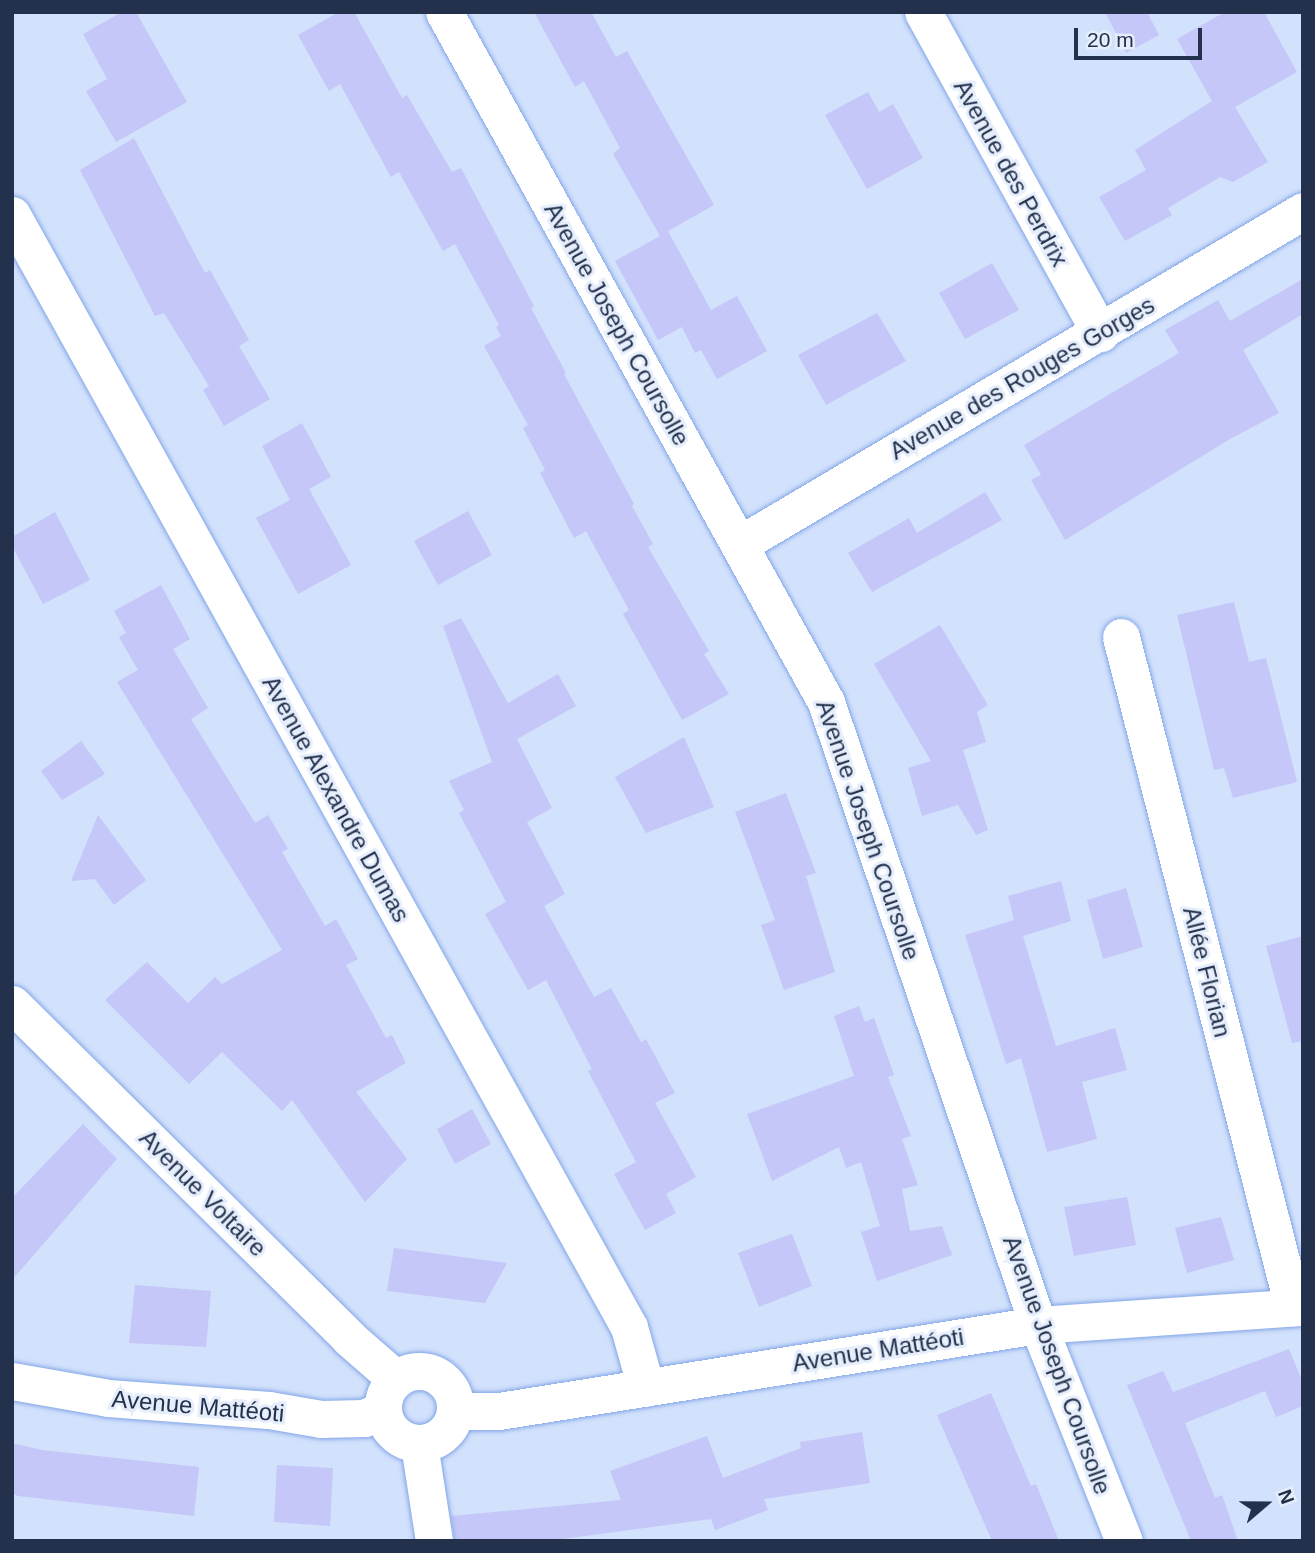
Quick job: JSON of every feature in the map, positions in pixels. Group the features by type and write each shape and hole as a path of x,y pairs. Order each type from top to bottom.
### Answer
{"street":[{"name":"Avenue Joseph Coursolle","path":"444,12 826,702 1038,1325 1124,1541"},
{"name":"Avenue des Perdrix","path":"923,12 1100,333"},
{"name":"Avenue des Rouges Gorges","path":"740,544 1303,211"},
{"name":"Avenue Alexandre Dumas","path":"12,215 629,1327 646,1388"},
{"name":"Allée Florian","path":"1121,637 1298,1307"},
{"name":"Avenue Voltaire","path":"12,1004 349,1338 389,1395"},
{"name":"Avenue Mattéoti","path":"455,1411 499,1411 1038,1325 1298,1307"},
{"path":"419,1371 442,1378 454,1399 455,1411 453,1422 439,1438 419,1444 398,1438 385,1421 389,1395 419,1371"},
{"name":"Avenue Mattéoti","path":"12,1381 108,1398 269,1410 321,1419 364,1418 389,1395"},
{"path":"419,1444 434,1541"}],"building":[{"path":"122,12 136,12 187,102 116,142 86,91 107,79 83,34"},
{"path":"339,12 354,12 402,98 407,95 452,172 461,168 534,306 531,308 566,373 564,374 634,504 632,506 653,544 648,547 709,651 704,654 729,694 682,720 623,614 629,610 586,531 574,538 540,473 545,470 523,428 528,425 484,346 501,336 496,327 499,325 455,244 443,251 399,172 391,177 340,84 329,91 298,35"},
{"path":"534,12 591,12 616,57 627,51 714,205 668,231 711,310 737,296 767,351 717,379 701,350 695,353 682,327 658,340 615,261 660,236 613,154 620,148 584,81 575,87"},
{"path":"1105,12 1147,12 1159,35 1126,53"},
{"path":"1225,12 1264,12 1297,72 1235,107 1268,162 1233,182 1220,177 1168,208 1172,215 1125,241 1099,197 1146,170 1135,150 1212,101 1177,39"},
{"path":"868,92 879,112 893,104 923,158 867,189 825,115"},
{"path":"134,138 205,273 210,270 249,340 239,346 270,399 224,426 203,390 209,386 164,313 155,316 80,170"},
{"path":"992,263 1019,310 965,339 939,293"},
{"path":"1303,279 1303,314 1243,350 1279,413 1230,439 1065,540 1031,480 1041,475 1024,445 1179,353 1165,330 1218,300 1230,321"},
{"path":"877,313 906,361 826,405 798,355"},
{"path":"302,423 331,477 309,489 351,565 298,594 256,518 290,500 262,446"},
{"path":"985,492 1002,520 872,592 848,553 909,518 917,533"},
{"path":"468,511 492,555 438,585 414,541"},
{"path":"55,512 90,580 43,604 12,546 12,537"},
{"path":"161,585 190,639 173,649 208,708 191,719 255,823 268,815 288,849 282,852 325,926 336,919 358,959 346,965 386,1038 392,1035 406,1063 356,1092 407,1159 365,1202 292,1100 282,1111 222,1052 189,1084 105,1000 147,962 188,1003 215,977 222,984 282,950 117,682 138,670 119,637 126,633 114,611"},
{"path":"1234,602 1249,662 1266,658 1297,782 1233,798 1224,768 1214,770 1177,615"},
{"path":"461,618 508,703 558,674 576,706 517,739 552,808 527,822 565,894 544,906 594,997 611,988 641,1042 646,1039 675,1093 655,1103 696,1177 666,1194 676,1213 645,1230 614,1174 636,1162 588,1071 592,1069 546,980 528,990 485,914 506,902 459,813 464,810 449,781 492,762 443,626"},
{"path":"940,625 988,705 977,712 986,742 963,750 988,830 976,835 958,805 922,816 908,768 931,761 874,664"},
{"path":"684,737 714,807 646,833 615,777"},
{"path":"81,741 105,774 62,800 41,771"},
{"path":"786,793 816,873 806,876 835,972 784,990 761,925 775,920 735,812"},
{"path":"98,815 146,880 114,905 95,879 71,881"},
{"path":"1061,881 1071,921 1023,936 1056,1046 1115,1028 1127,1070 1082,1082 1097,1139 1047,1152 1021,1058 1006,1064 965,935 1014,920 1008,896"},
{"path":"1126,888 1143,947 1103,959 1087,900"},
{"path":"1303,936 1303,1041 1292,1043 1266,946"},
{"path":"859,1006 865,1022 874,1018 894,1075 888,1077 911,1136 902,1139 918,1185 902,1189 910,1231 942,1226 952,1255 877,1281 861,1232 880,1226 861,1162 846,1168 839,1147 772,1181 747,1114 854,1076 834,1016"},
{"path":"472,1109 491,1144 455,1164 437,1129"},
{"path":"83,1124 117,1159 12,1280 12,1198"},
{"path":"1127,1197 1136,1245 1074,1256 1064,1207"},
{"path":"1221,1217 1234,1260 1187,1273 1175,1228"},
{"path":"792,1234 812,1286 759,1307 738,1253"},
{"path":"394,1248 507,1263 485,1303 387,1291"},
{"path":"135,1285 211,1291 206,1347 129,1343"},
{"path":"1289,1349 1303,1383 1303,1406 1276,1417 1265,1391 1185,1423 1215,1498 1222,1495 1238,1541 1191,1541 1127,1385 1163,1371 1173,1392"},
{"path":"991,1393 1031,1486 1036,1484 1059,1541 992,1541 937,1415"},
{"path":"862,1432 870,1483 764,1499 768,1510 715,1530 711,1519 548,1541 455,1541 451,1516 621,1500 610,1471 707,1436 723,1478 801,1448 800,1442"},
{"path":"12,1443 42,1450 199,1467 194,1516 18,1496 12,1493"},
{"path":"277,1465 333,1468 330,1526 274,1522"}]}
